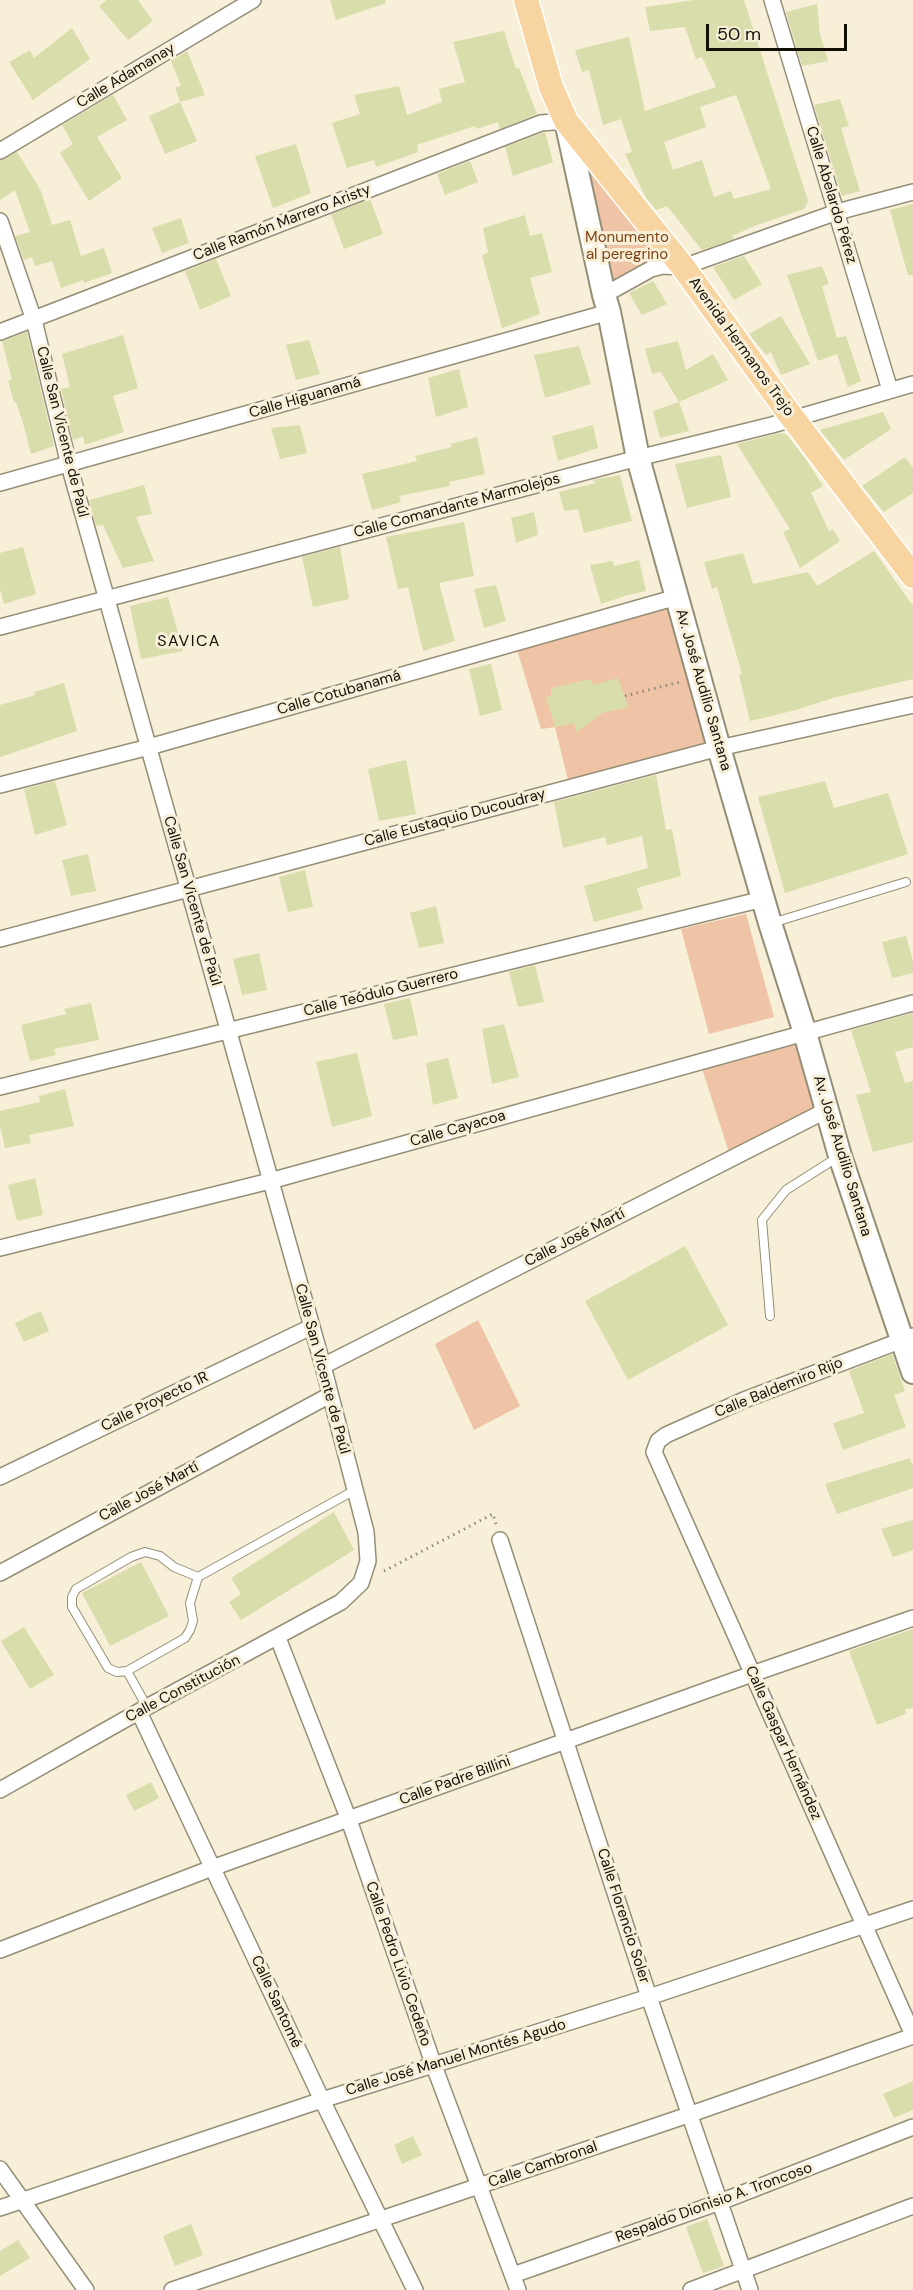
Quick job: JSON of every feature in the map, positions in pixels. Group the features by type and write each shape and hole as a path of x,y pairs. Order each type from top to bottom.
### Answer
{"main road":[{"name":"Av. José Audilio Santana","path":"526,0 551,87 566,121 607,303 638,458 719,748 770,923 806,1033 840,1156 908,1338 913,1372"},
{"path":"541,0 560,77 566,121"},
{"name":"Avenida Hermanos Trejo","path":"566,121 683,267 913,576"}],"street":[{"name":"Calle Adamanay","path":"0,151 253,0"},
{"name":"Calle Abelardo Pérez","path":"772,0 890,390"},
{"name":"Calle Ramón Marrero Aristy","path":"0,332 541,123 566,121"},
{"name":"Calle Higuanamá","path":"0,483 69,465 607,303 651,269 663,266 683,267 837,212 913,192"},
{"name":"Calle San Vicente de Paúl","path":"0,221 34,320 69,465 330,1395 366,1532 368,1562 361,1583"},
{"name":"Calle Comandante Marmolejos","path":"0,627 638,458 794,419 913,384"},
{"name":"Calle Cotubanamá","path":"0,785 149,747 677,597"},
{"name":"Calle Eustaquio Ducoudray","path":"0,939 719,748 913,705"},
{"name":"Calle Teódulo Guerrero","path":"0,1087 763,899"},
{"name":"Calle Cayacoa","path":"0,1248 270,1181 913,1002"},
{"name":"Calle José Martí","path":"322,1366 827,1110"},
{"name":"Calle Proyecto 1R","path":"0,1477 311,1327"},
{"name":"Calle Baldemiro Rijo","path":"654,1452 658,1442 666,1434 744,1400 908,1338"},
{"name":"Calle José Martí","path":"0,1573 330,1395"},
{"name":"Calle Gaspar Hernández","path":"654,1452 913,2035"},
{"name":"Calle Florencio Soler","path":"500,1540 649,1997 750,2290"},
{"name":"Calle Constitución","path":"0,1790 143,1709 341,1602 361,1583"},
{"name":"Calle Padre Billini","path":"0,1950 212,1868 913,1618"},
{"name":"Calle Pedro Livio Cedeño","path":"278,1638 349,1820 434,2066 516,2283"},
{"name":"Calle Santomé","path":"143,1709 212,1868 415,2290"},
{"name":"Calle José Manuel Montés Agudo","path":"0,2208 322,2100 649,1997 913,1909"},
{"name":"Calle Cambronal","path":"172,2290 381,2221 913,2035"},
{"name":"Respaldo Dionisio A. Troncoso","path":"516,2283 913,2127"},
{"path":"0,2169 86,2290"},
{"path":"691,2290 913,2206"}],"lane":[{"path":"770,923 906,882"},
{"path":"770,1316 762,1220 786,1190 840,1156"},
{"path":"198,1577 174,1568 160,1556 146,1552 131,1557 76,1589 72,1597 72,1607 108,1668 117,1672 128,1671 185,1638 193,1621 190,1603 198,1577 355,1490"},
{"path":"128,1671 143,1709"}],"path":[{"path":"625,696 699,677"},
{"path":"361,1583 493,1514 500,1540"}],"green space":[{"name":"Monumento al peregrino","path":"566,121 676,268 604,295"},
{"path":"677,597 719,748 570,788 555,727 541,729 515,643"},
{"path":"746,914 774,1017 709,1034 681,929"},
{"path":"805,1033 827,1110 731,1159 700,1062"},
{"path":"478,1320 520,1406 474,1430 435,1344"}],"building":[{"path":"107,0 138,0 153,21 128,40 99,6"},
{"path":"330,0 385,0 386,3 336,20"},
{"path":"695,0 744,0 808,201 804,209 757,225 732,236 734,239 702,250 667,206 656,210 646,198 625,154 632,152 621,119 603,125 589,70 582,72 575,50 629,37 645,111 716,87 702,57 696,59 685,27 650,31 645,7","holes":["736,95 771,189 734,199 731,191 714,197 702,160 673,170 664,142 706,127 700,107"]},
{"path":"817,4 820,34 828,61 802,66 786,12"},
{"path":"72,28 90,59 33,100 9,62 30,50 34,58"},
{"path":"504,31 516,69 519,68 537,114 500,129 498,122 476,129 475,126 417,145 418,152 376,167 374,160 347,168 332,123 360,114 354,95 399,86 407,115 442,102 439,89 465,82 453,42"},
{"path":"187,51 205,95 180,102 175,87 181,86 171,61"},
{"path":"113,95 127,120 97,137 122,178 89,201 60,153 73,144 62,125"},
{"path":"840,99 849,126 841,128 860,191 842,196 814,105"},
{"path":"180,102 197,141 165,154 149,116"},
{"path":"545,132 553,162 513,176 505,147"},
{"path":"296,144 311,193 273,208 255,156"},
{"path":"17,152 40,189 52,225 70,220 81,256 104,248 112,273 61,288 52,261 35,266 32,257 24,260 15,236 30,232 15,190 0,200 0,161"},
{"path":"470,161 478,182 445,195 437,174"},
{"path":"370,199 383,234 344,249 331,214"},
{"path":"913,204 913,275 908,275 890,210"},
{"path":"525,215 530,236 542,233 552,272 530,278 540,314 502,328 482,256 488,252 483,228"},
{"path":"181,218 189,243 162,253 152,228"},
{"path":"744,256 762,284 734,300 713,267"},
{"path":"216,259 231,296 200,310 185,271"},
{"path":"822,266 829,284 822,286 837,338 846,336 861,381 848,387 837,354 818,361 787,275"},
{"path":"653,281 667,304 642,315 629,293"},
{"path":"781,316 810,364 781,375 771,352 766,355 749,334"},
{"path":"27,332 54,446 31,454 8,381 12,380 2,341"},
{"path":"123,335 138,388 113,396 124,432 85,445 83,436 73,440 61,389 70,387 62,354"},
{"path":"309,340 320,374 296,380 286,345"},
{"path":"678,341 686,370 713,354 728,380 679,402 661,372 652,374 645,349"},
{"path":"579,346 591,384 545,398 534,355"},
{"path":"459,369 468,407 436,417 428,378"},
{"path":"679,402 689,431 660,438 653,411"},
{"path":"883,412 891,429 844,460 820,430"},
{"path":"300,425 307,453 280,459 271,428"},
{"path":"593,425 598,448 558,461 552,436"},
{"path":"781,433 787,435 823,486 811,493 829,531 833,529 840,541 800,568 783,532 790,529 737,444"},
{"path":"477,437 485,474 449,482 450,486 399,496 401,502 372,510 362,474 417,461 415,456 452,447 451,444"},
{"path":"721,455 731,497 687,508 675,464"},
{"path":"905,457 913,468 913,493 884,512 862,486"},
{"path":"620,475 632,521 584,533 578,509 564,511 559,492 596,483 592,480"},
{"path":"144,485 152,514 136,517 154,561 123,568 103,525 96,526 89,500"},
{"path":"534,512 538,535 516,543 511,518"},
{"path":"464,522 474,576 439,583 455,641 423,651 408,587 398,589 386,537"},
{"path":"23,547 36,594 4,604 0,589 0,553"},
{"path":"340,547 349,599 313,607 302,557"},
{"path":"874,551 913,606 913,679 750,721 739,675 742,674 717,587 712,589 704,562 743,553 753,584 808,572 817,586"},
{"path":"639,560 646,591 601,604 590,565 612,561 614,566"},
{"path":"496,585 506,621 484,628 474,589"},
{"path":"168,597 183,651 141,659 130,606"},
{"path":"491,664 502,710 480,716 469,669"},
{"path":"618,678 629,707 602,713 576,733 574,723 555,727 546,697 551,696 551,688 591,679 593,685"},
{"path":"64,683 77,731 0,757 0,705 35,695 34,692"},
{"path":"406,760 416,814 379,821 368,769"},
{"path":"656,775 666,830 672,829 681,876 637,888 643,909 594,922 584,886 648,868 642,836 607,845 605,837 563,848 554,802"},
{"path":"55,781 67,825 35,835 24,789"},
{"path":"825,781 834,808 888,793 908,854 785,893 758,797"},
{"path":"88,854 96,891 71,896 62,860"},
{"path":"305,870 313,907 288,912 279,877"},
{"path":"436,906 444,943 419,948 410,913"},
{"path":"906,936 913,961 913,973 892,978 882,942"},
{"path":"259,953 267,990 242,995 233,959"},
{"path":"535,965 544,1002 518,1007 509,972"},
{"path":"410,998 418,1035 393,1040 384,1004"},
{"path":"91,1003 99,1040 54,1049 56,1055 30,1061 21,1025 66,1014 64,1009"},
{"path":"913,1013 913,1047 895,1052 905,1083 913,1081 913,1142 873,1152 856,1095 871,1092 851,1030"},
{"path":"504,1024 519,1077 492,1084 482,1029"},
{"path":"357,1053 372,1116 332,1127 316,1062"},
{"path":"448,1058 458,1098 433,1105 426,1063"},
{"path":"65,1089 74,1126 29,1135 31,1143 5,1148 0,1126 0,1111 40,1102 39,1096"},
{"path":"35,1178 43,1215 17,1221 8,1185"},
{"path":"685,1246 728,1325 628,1380 585,1301"},
{"path":"41,1311 49,1331 24,1342 15,1323"},
{"path":"892,1354 905,1391 894,1395 906,1427 843,1450 833,1423 864,1413 849,1371"},
{"path":"910,1458 913,1466 913,1488 837,1514 825,1484"},
{"path":"334,1512 354,1550 241,1620 229,1602 241,1594 231,1578"},
{"path":"913,1520 913,1550 893,1557 881,1529"},
{"path":"141,1562 169,1616 110,1646 82,1593"},
{"path":"24,1627 54,1675 30,1689 1,1641"},
{"path":"913,1629 913,1708 905,1709 906,1714 877,1725 849,1651"},
{"path":"151,1782 159,1798 134,1811 126,1795"},
{"path":"913,2081 913,2110 894,2118 883,2094"},
{"path":"413,2136 422,2155 402,2164 394,2145"},
{"path":"707,2219 724,2266 703,2273 686,2227"},
{"path":"191,2224 203,2255 175,2266 163,2236"},
{"path":"18,2240 30,2258 0,2276 0,2251"}],"district":[{"name":"SAVICA","path":"189,642"}]}
